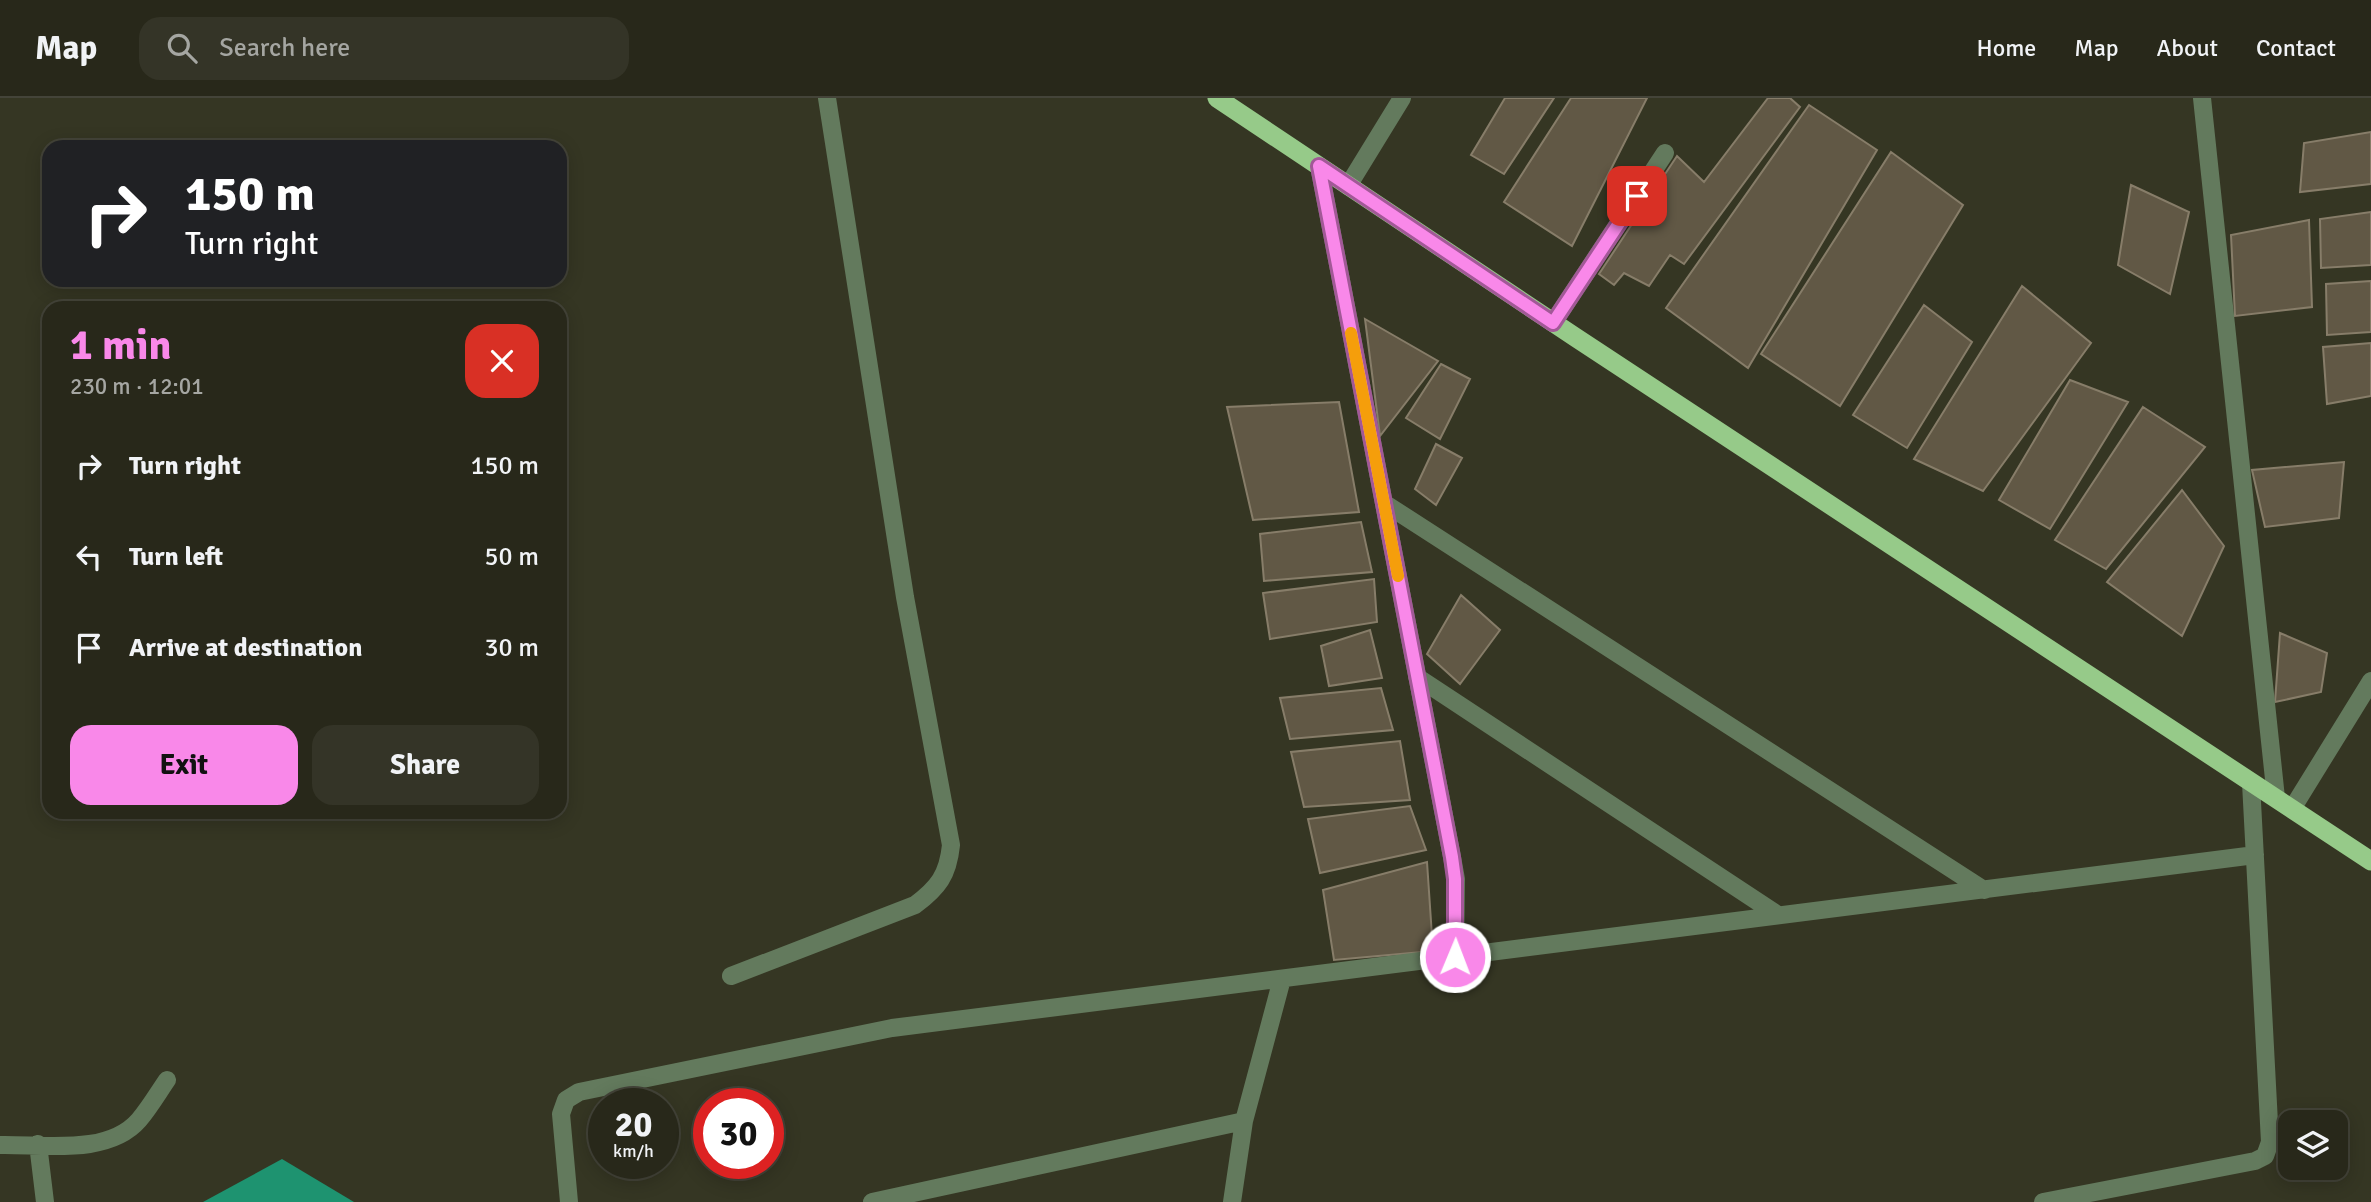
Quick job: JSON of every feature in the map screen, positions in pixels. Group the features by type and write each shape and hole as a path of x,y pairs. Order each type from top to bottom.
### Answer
{"highway":[{"path":"1217,98 1553,323 2371,861"}],"street":[{"path":"731,976 915,905 930,894 942,879 949,864 951,845 905,597 827,98"},
{"path":"1348,186 1402,98"},
{"path":"2202,98 2284,804"},
{"path":"1553,323 1665,153"},
{"path":"1319,166 1455,879 1455,957"},
{"path":"1384,503 1984,890"},
{"path":"1418,677 1778,915"},
{"path":"2284,804 2371,681"},
{"path":"2043,1202 2255,1161 2266,1156 2270,1142 2252,783"},
{"path":"569,1202 561,1114 566,1100 579,1093 892,1028 2255,855"},
{"path":"1232,1202 1244,1121 1282,979"},
{"path":"0,1145 77,1147 122,1133 138,1121 167,1080"},
{"path":"872,1202 1244,1121"},
{"path":"38,1144 45,1202"}],"shaded area":[{"path":"282,1159 354,1202 203,1202"}],"building":[{"path":"1505,98 1554,98 1504,174 1471,155"},
{"path":"1571,98 1647,98 1572,246 1504,202"},
{"path":"1768,98 1790,98 1800,107 1684,264 1670,255 1649,286 1624,273 1614,285 1599,274 1677,156 1704,182"},
{"path":"1809,105 1877,150 1748,368 1666,308"},
{"path":"2371,132 2371,184 2300,192 2304,143"},
{"path":"1891,152 1963,205 1840,406 1761,354"},
{"path":"2131,185 2189,212 2170,294 2118,265"},
{"path":"2371,212 2371,265 2321,268 2320,219"},
{"path":"2309,220 2312,307 2235,316 2231,235"},
{"path":"2371,281 2371,332 2327,335 2326,284"},
{"path":"2022,286 2091,343 1983,491 1914,459"},
{"path":"1924,305 1972,342 1907,448 1853,415"},
{"path":"1365,319 1438,361 1380,436"},
{"path":"2371,343 2371,396 2327,404 2323,347"},
{"path":"1441,364 1470,379 1440,439 1406,418"},
{"path":"2070,380 2128,402 2050,529 1999,500"},
{"path":"1339,402 1359,512 1253,520 1227,407"},
{"path":"2143,407 2205,447 2106,569 2055,540"},
{"path":"1436,444 1462,458 1436,505 1415,489"},
{"path":"2344,462 2339,518 2265,527 2252,470"},
{"path":"2182,490 2224,546 2182,636 2107,582"},
{"path":"1361,522 1372,572 1264,581 1260,534"},
{"path":"1374,579 1377,622 1270,639 1263,593"},
{"path":"1461,595 1500,630 1460,684 1427,654"},
{"path":"1370,630 1382,678 1329,686 1321,646"},
{"path":"2280,633 2327,653 2321,692 2275,702"},
{"path":"1381,688 1393,730 1290,739 1280,698"},
{"path":"1400,741 1410,800 1304,807 1291,752"},
{"path":"1410,806 1426,850 1320,873 1308,819"},
{"path":"1427,862 1433,951 1334,960 1323,890"}],"slow traffic":[{"path":"1351,333 1398,576"}],"route":[{"path":"1455,957 1455,879 1452,857 1319,166 1553,323 1637,196"}]}
